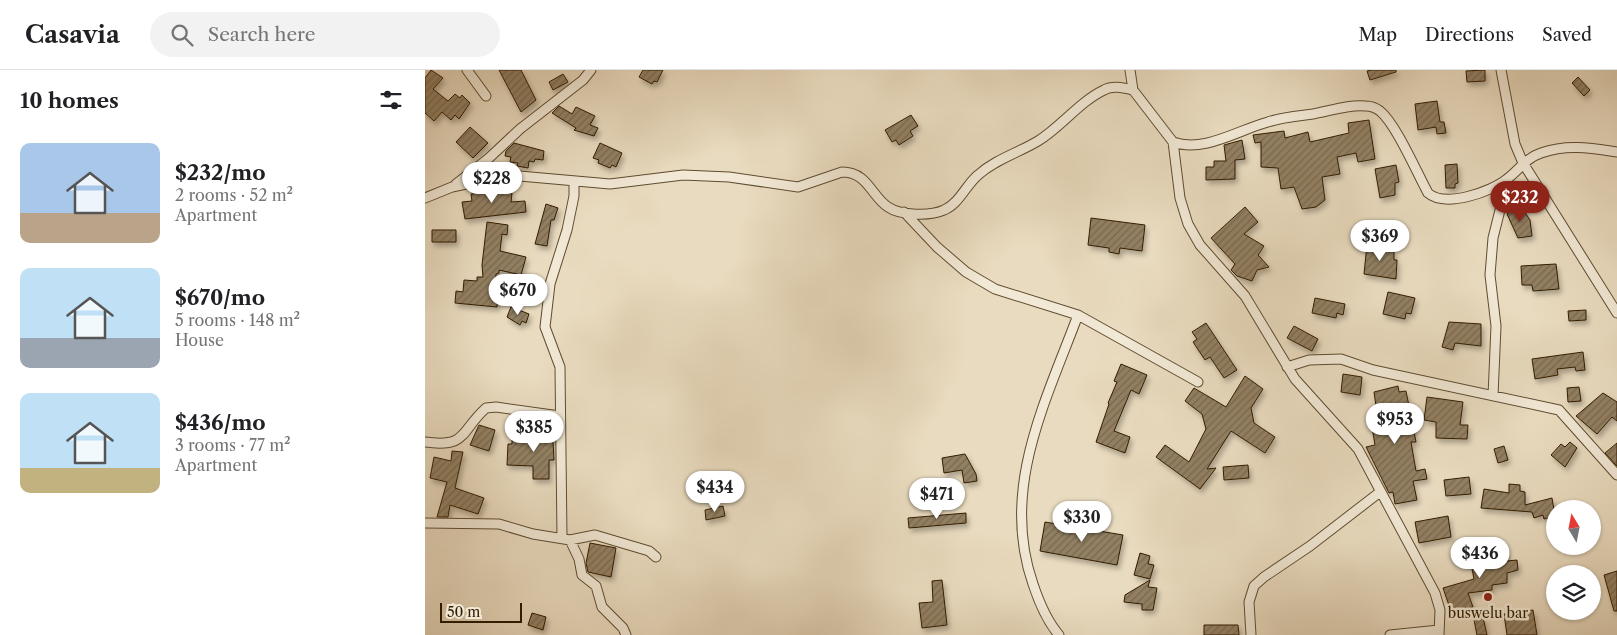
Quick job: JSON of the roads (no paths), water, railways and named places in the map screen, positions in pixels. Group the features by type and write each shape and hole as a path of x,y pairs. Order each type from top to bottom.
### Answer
{"street":[{"path":"467,70 486,96"},
{"path":"452,187 489,158 520,129 583,80 591,70"},
{"path":"1129,70 1133,90 1173,142 1182,146 1192,146 1231,136 1286,117 1365,106 1381,112 1390,123 1428,193 1435,199 1443,200 1482,193 1509,178 1523,163 1538,154 1575,146 1617,152"},
{"path":"1501,70 1515,144 1523,163 1617,314"},
{"path":"425,198 452,187 508,175 542,176 574,182 610,184 683,175 729,177 798,187 842,172 849,172 870,185 888,207 904,212 944,210 953,205 980,173 1004,157 1037,141 1105,89 1120,87 1133,90"},
{"path":"1173,142 1180,198 1189,224 1200,245 1245,296 1287,367 1350,438 1435,593 1440,610 1439,632 1390,635"},
{"path":"1493,396 1496,326 1490,275 1493,238 1509,178"},
{"path":"574,182 574,196 563,248 551,284 545,327 560,367 560,416 566,539 579,559 582,575 596,586 602,607 623,628 626,635"},
{"path":"904,212 919,229 966,272 995,289 1077,316 1198,382"},
{"path":"1059,635 1046,616 1027,566 1021,533 1020,502 1033,434 1077,316"},
{"path":"1287,367 1309,360 1341,359 1364,368 1559,410 1617,475"},
{"path":"425,442 449,444 462,438 486,408 496,407 560,416"},
{"path":"1251,635 1249,602 1255,586 1264,577 1310,546 1380,492"},
{"path":"425,523 499,524 533,534 566,539 595,535 649,551 656,557"}],"place":[{"name":"buswelu bar","path":"1488,597"}]}
